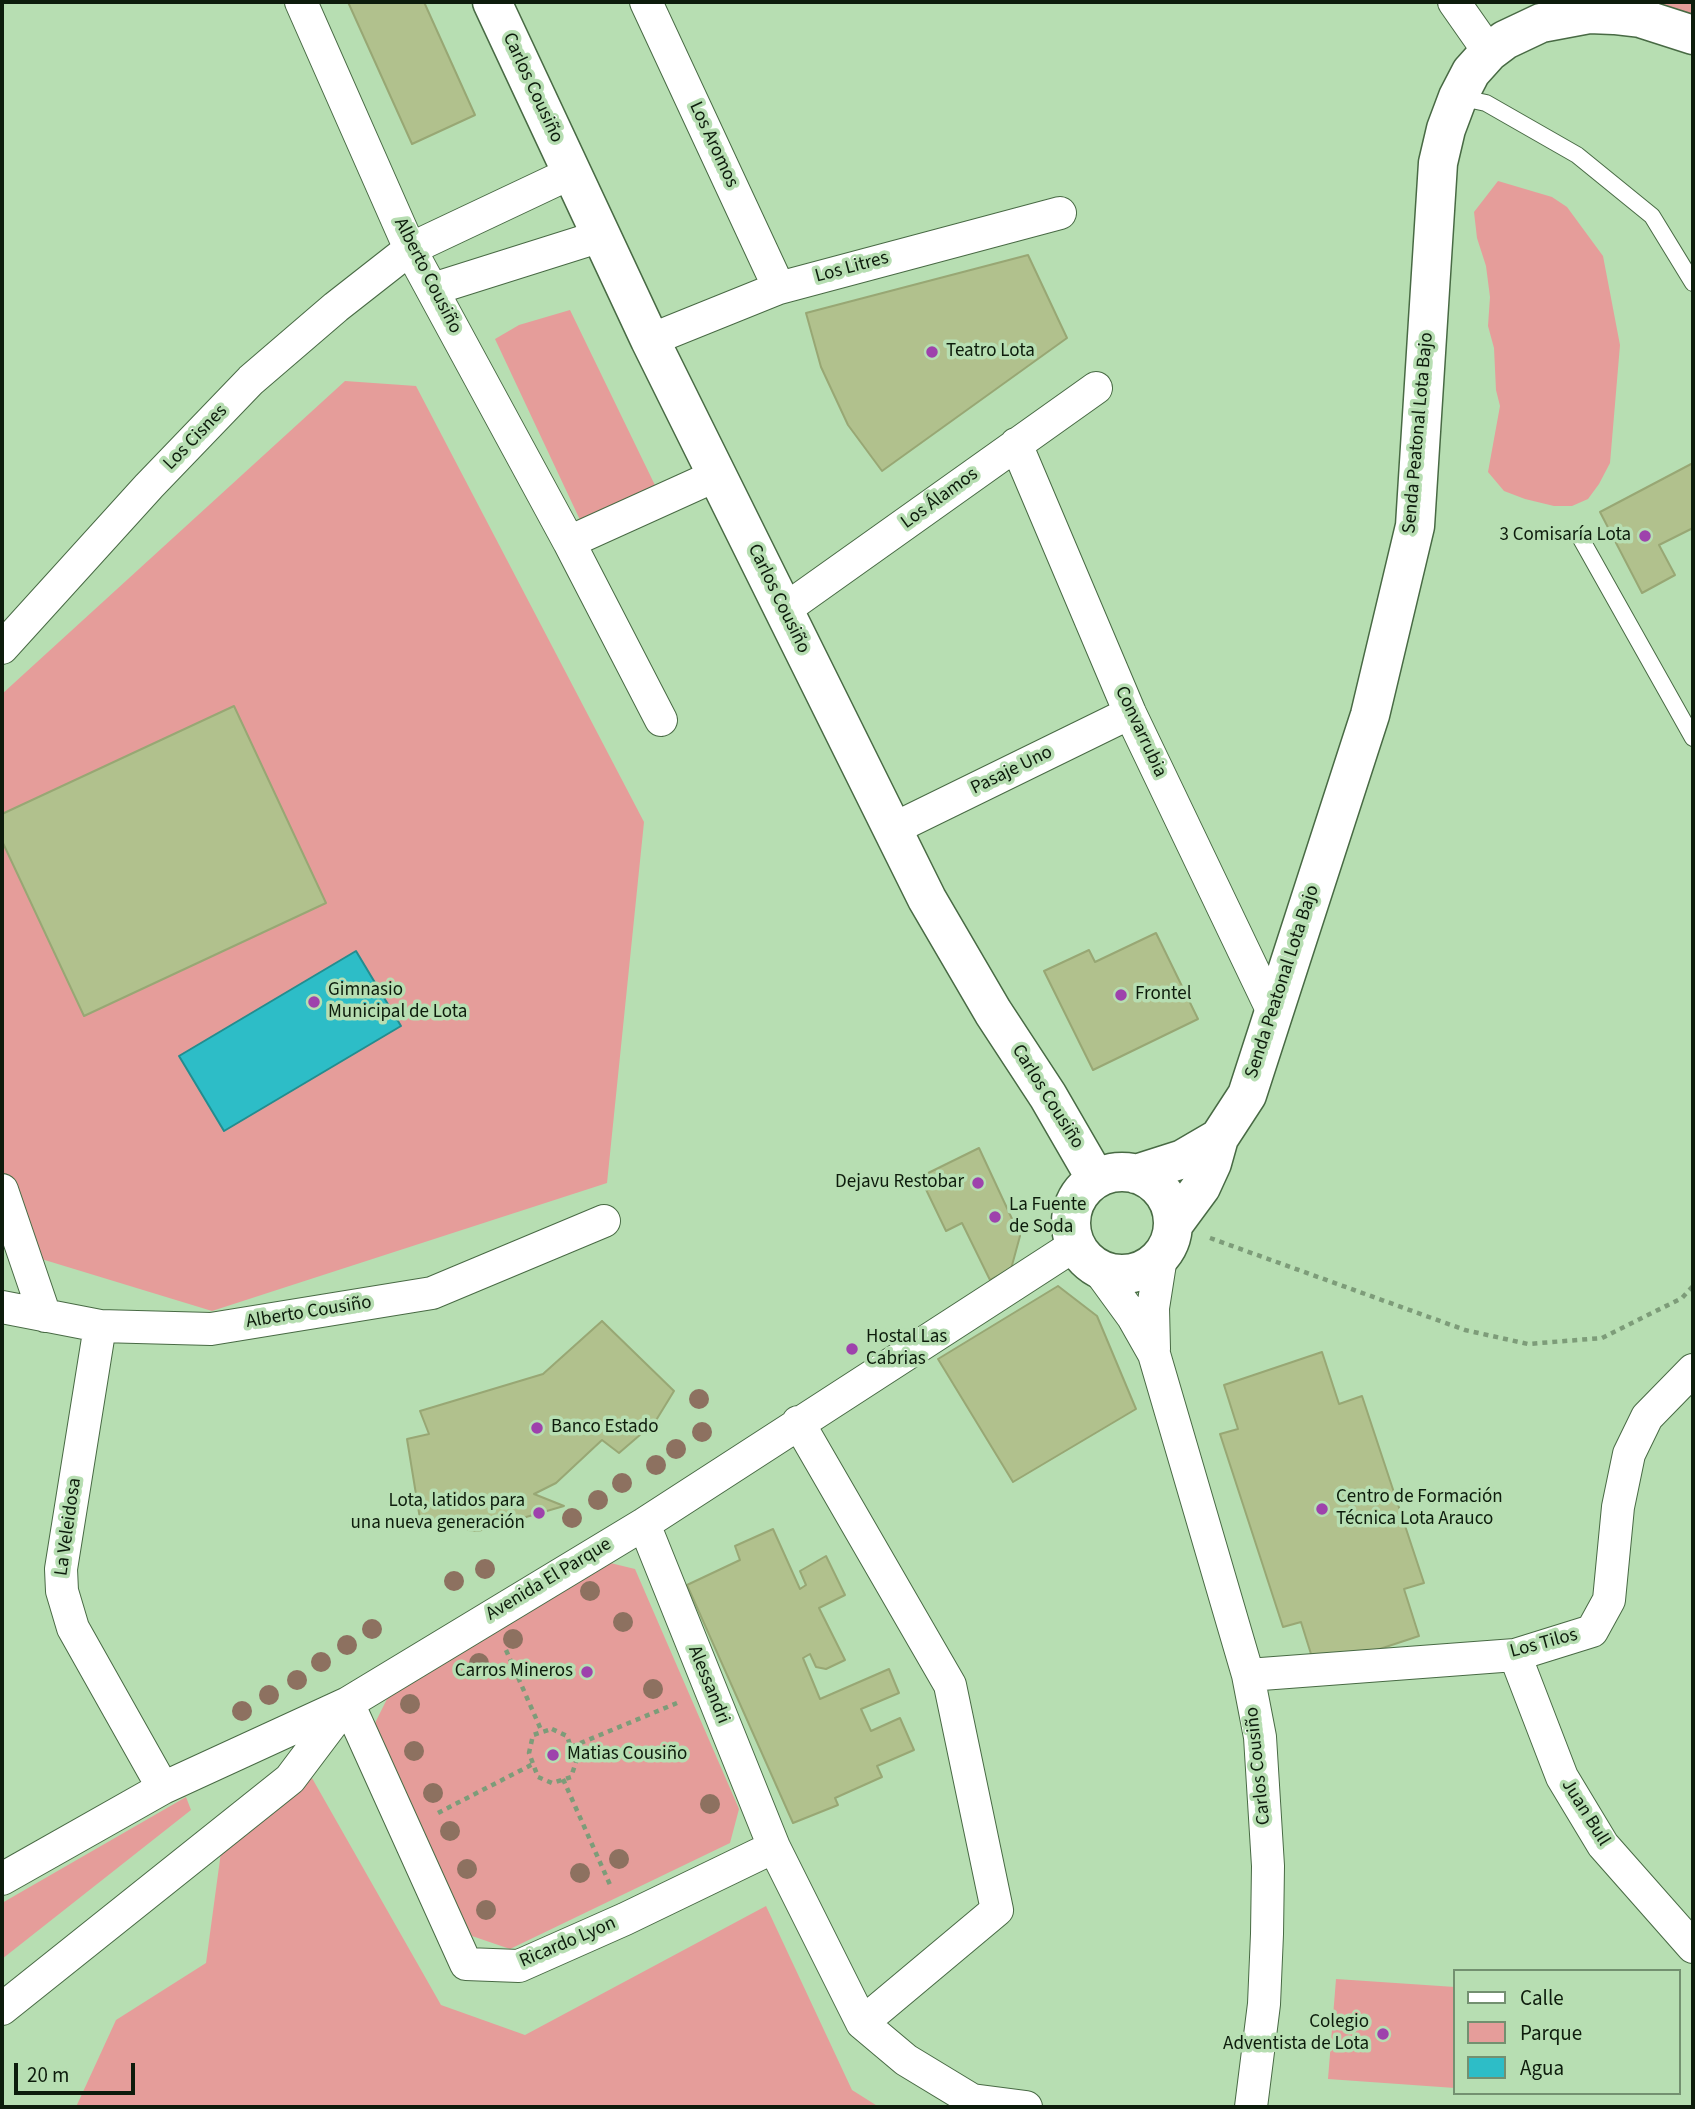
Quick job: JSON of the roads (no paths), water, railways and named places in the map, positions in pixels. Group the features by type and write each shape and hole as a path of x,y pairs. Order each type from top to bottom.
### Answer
{"main road":[{"name":"Carlos Cousiño","path":"492,2 650,340 952,944 1097,1179"},
{"name":"Senda Peatonal Lota Bajo","path":"1167,1241 1200,1187 1212,1163 1219,1138 1247,1094 1370,715 1415,526 1438,163 1446,129 1458,97 1471,72 1489,52 1522,30 1565,17 1589,14 1640,18 1693,34"},
{"name":"Senda Peatonal Lota Bajo","path":"1136,1174 1183,1158 1219,1138"},
{"path":"1122,1172 1136,1174 1148,1180 1167,1199 1167,1241 1142,1270 1108,1273 1087,1257 1070,1227 1073,1208 1082,1191 1097,1179 1122,1172"}],"street":[{"name":"Alberto Cousiño","path":"301,2 410,249 569,542 661,720"},
{"name":"Los Aromos","path":"646,2 779,288"},
{"path":"1454,2 1489,52"},
{"name":"Los Cisnes","path":"2,648 149,486 251,380 336,307 410,249 571,173"},
{"name":"Los Litres","path":"650,340 779,288 1060,214"},
{"path":"433,289 601,236"},
{"name":"Los Álamos","path":"784,610 1096,388"},
{"name":"Convarrubia","path":"1016,444 1130,713 1273,1014"},
{"path":"569,542 717,475"},
{"name":"Pasaje Uno","path":"893,829 1130,713"},
{"path":"2,1190 45,1315"},
{"name":"Alberto Cousiño","path":"2,1307 100,1326 211,1329 432,1293 604,1221"},
{"name":"Carlos Cousiño","path":"1154,1354 1153,1308 1167,1241"},
{"name":"Carlos Cousiño","path":"1087,1257 1133,1317 1154,1354 1248,1675 1261,1737 1268,1866 1264,2004 1251,2107"},
{"name":"Avenida El Parque","path":"2,1879 163,1788 348,1703 643,1524 798,1422 1087,1257"},
{"name":"La Veleidosa","path":"100,1326 61,1569 62,1591 73,1628 163,1788"},
{"name":"Los Tilos","path":"1248,1675 1515,1655 1592,1631 1609,1600 1618,1507 1629,1454 1647,1417 1693,1370"},
{"path":"798,1422 950,1685 997,1910 862,2023 906,2060 972,2100 1026,2107"},
{"name":"Alessandri","path":"643,1524 774,1847 862,2023"},
{"name":"Juan Bull","path":"1515,1655 1562,1777 1603,1845 1693,1947"},
{"path":"2,2009 290,1779 348,1703"},
{"name":"Ricardo Lyon","path":"348,1703 403,1830 466,1964 519,1966 625,1919 774,1847"}],"lane":[{"path":"1458,97 1486,103 1577,155 1652,216 1693,283"},
{"path":"1580,537 1693,738"}],"water":[{"path":"356,951 401,1026 224,1131 179,1056"}],"place":[{"name":"Teatro Lota","path":"932,352"},
{"name":"3 Comisaría Lota","path":"1645,536"},
{"name":"Frontel","path":"1121,995"},
{"name":"Gimnasio Municipal de Lota","path":"314,1002"},
{"name":"Dejavu Restobar","path":"978,1183"},
{"name":"La Fuente de Soda","path":"995,1217"},
{"name":"Hostal Las Cabrias","path":"852,1349"},
{"name":"Banco Estado","path":"537,1428"},
{"name":"Centro de Formación Técnica Lota Arauco","path":"1322,1509"},
{"name":"Lota, latidos para una nueva generación","path":"539,1513"},
{"name":"Carros Mineros","path":"587,1672"},
{"name":"Matias Cousiño","path":"553,1755"},
{"name":"Colegio Adventista de Lota","path":"1383,2034"}]}
